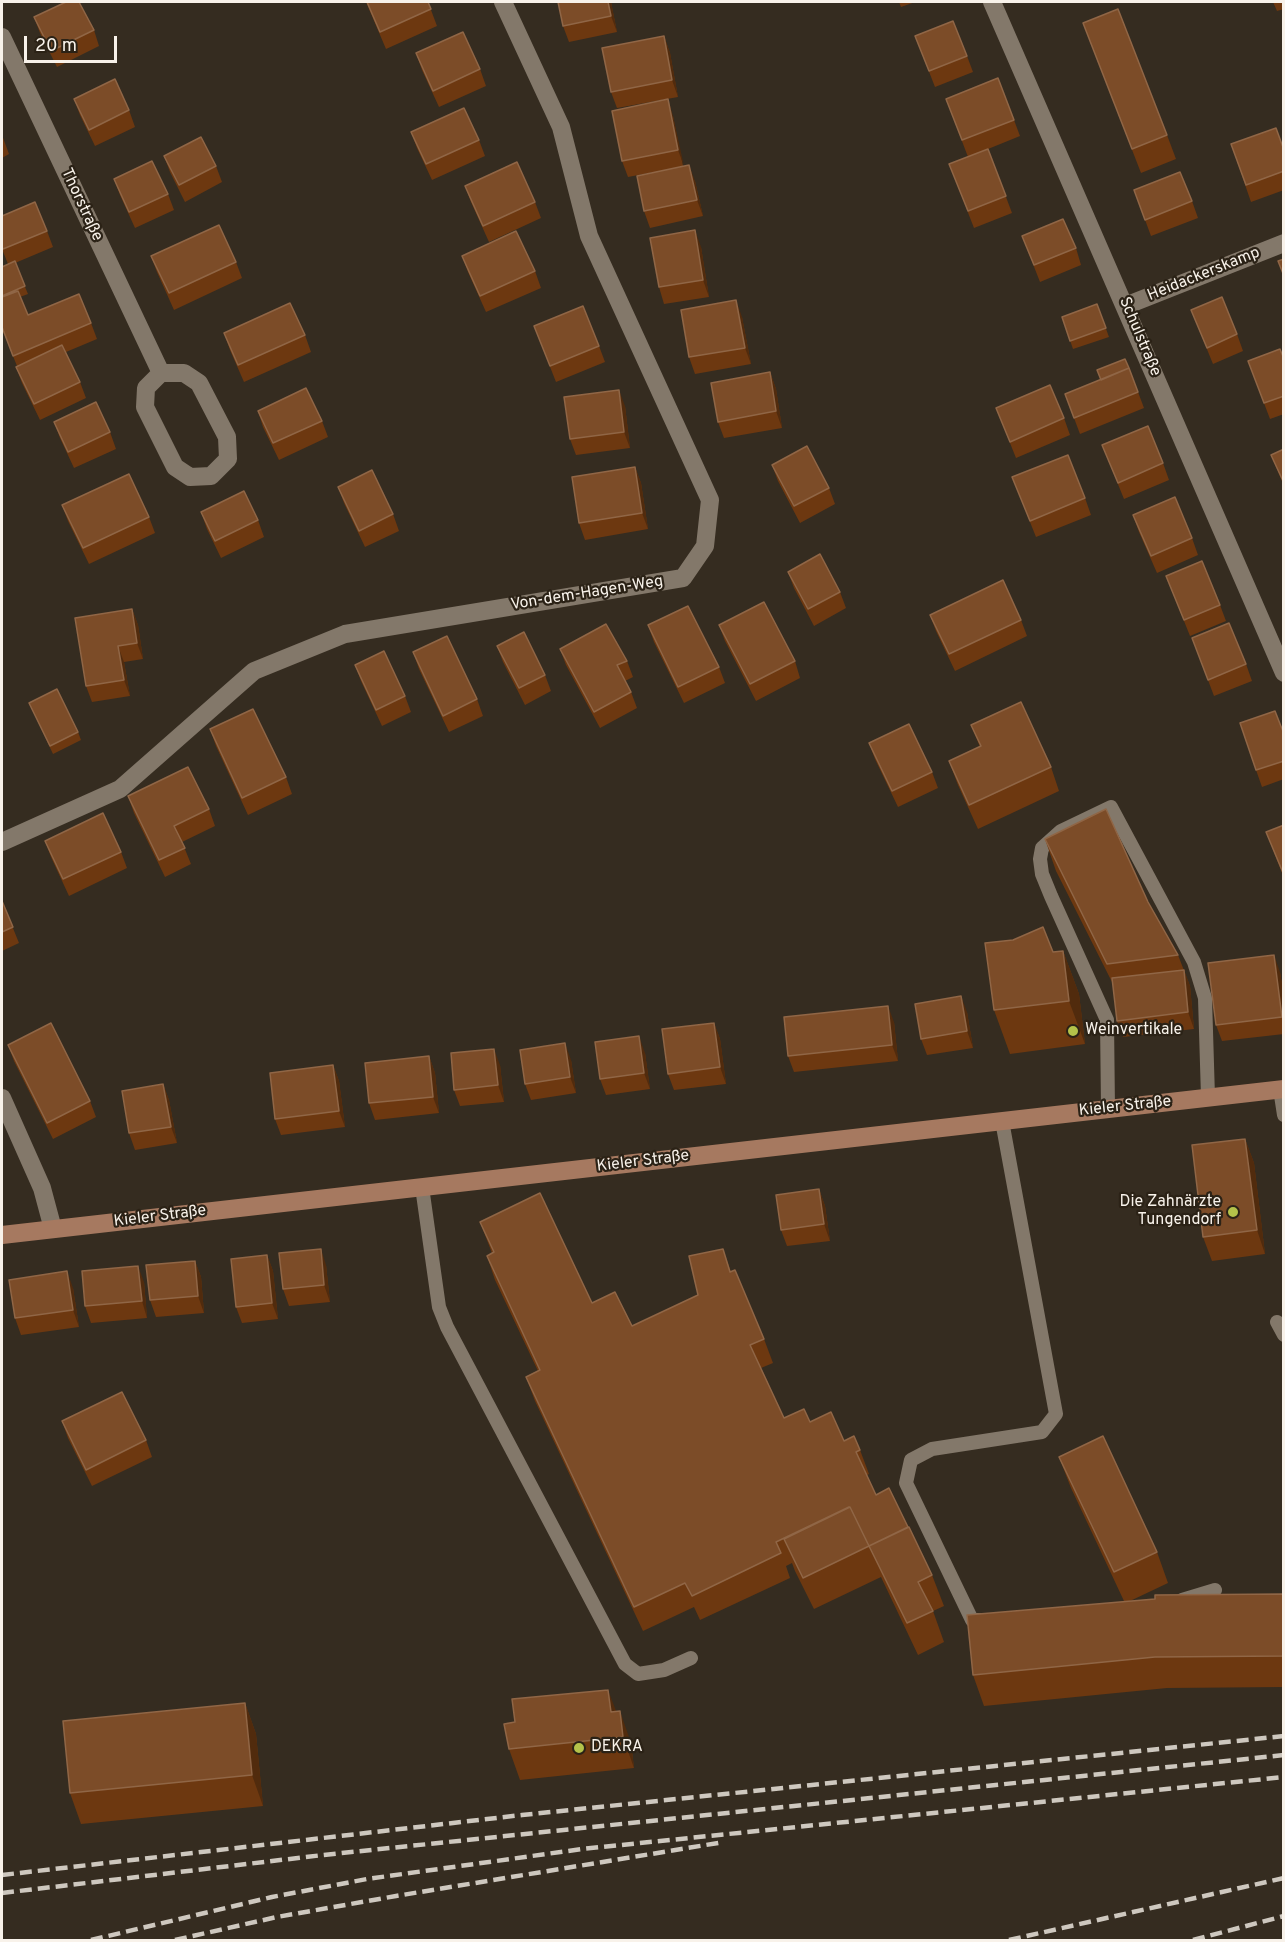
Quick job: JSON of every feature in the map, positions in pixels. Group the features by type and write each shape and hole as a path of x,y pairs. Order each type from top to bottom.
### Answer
{"main road":[{"name":"Kieler Straße","path":"2,1235 1282,1089"}],"street":[{"name":"Von-dem-Hagen-Weg","path":"2,842 120,789 254,671 345,634 683,578 705,546 710,500 589,236 561,128 503,2"},
{"name":"Schulstraße","path":"992,2 1284,673"},
{"name":"Thorstraße","path":"2,37 161,373"},
{"name":"Heidackerskamp","path":"1125,306 1284,243"},
{"path":"161,373 184,373 199,382 227,437 228,459 211,476 190,477 175,467 145,407 146,388 161,373"},
{"path":"2,1098 42,1188 53,1229"}],"lane":[{"path":"1108,1109 1107,1020 1048,889 1042,874 1040,859 1042,848 1061,831 1111,807 1197,971 1205,998 1208,1097"},
{"path":"1282,1089 1284,1115"},
{"path":"995,1620 972,1620 906,1483 910,1461 932,1449 1041,1432 1056,1414 1002,1121"},
{"path":"422,1187 439,1307 447,1327 624,1664 638,1674 664,1670 691,1658"},
{"path":"1277,1322 1284,1335"},
{"path":"1169,1604 1215,1590"}],"building":[{"path":"66,2 79,2 94,30 51,51 34,17"},
{"path":"367,2 428,2 431,9 380,32"},
{"path":"558,2 608,2 611,16 563,26"},
{"path":"1118,9 1167,135 1132,149 1083,23"},
{"path":"953,21 967,56 929,71 915,36"},
{"path":"463,32 480,69 433,91 416,53"},
{"path":"664,36 672,80 611,92 602,48"},
{"path":"998,78 1014,120 962,140 946,99"},
{"path":"115,79 129,110 89,130 74,99"},
{"path":"668,99 678,150 622,161 612,111"},
{"path":"464,108 479,140 426,164 411,132"},
{"path":"1276,128 1284,150 1284,171 1246,185 1231,144"},
{"path":"201,137 216,166 179,185 164,156"},
{"path":"988,149 1006,196 968,211 949,164"},
{"path":"152,161 168,194 129,212 114,179"},
{"path":"517,162 535,202 483,226 465,186"},
{"path":"689,165 697,200 644,211 637,176"},
{"path":"1180,172 1192,201 1145,220 1134,190"},
{"path":"35,202 47,231 3,249 2,216"},
{"path":"1063,219 1076,248 1034,265 1022,236"},
{"path":"219,225 236,262 169,293 151,256"},
{"path":"695,230 703,280 659,287 650,238"},
{"path":"516,231 535,271 480,296 462,256"},
{"path":"1284,259 1284,276 1278,261"},
{"path":"15,261 25,286 2,296 2,267"},
{"path":"18,291 28,315 79,294 91,323 13,356 2,327 2,297"},
{"path":"1222,297 1237,334 1207,348 1191,310"},
{"path":"736,300 745,348 689,357 681,310"},
{"path":"290,303 305,335 238,365 224,333"},
{"path":"1097,304 1106,328 1070,341 1062,317"},
{"path":"583,306 599,346 550,366 534,326"},
{"path":"62,345 80,382 34,404 16,367"},
{"path":"1280,349 1284,359 1284,396 1264,403 1248,361"},
{"path":"1125,359 1129,368 1101,380 1097,370"},
{"path":"1129,368 1138,392 1074,418 1065,394"},
{"path":"770,372 776,411 718,422 711,383"},
{"path":"1050,385 1064,418 1010,442 996,408"},
{"path":"306,388 322,421 273,443 258,411"},
{"path":"619,390 624,432 570,439 564,397"},
{"path":"96,402 110,432 68,452 54,422"},
{"path":"1148,426 1163,463 1118,483 1102,445"},
{"path":"807,446 829,488 794,506 772,465"},
{"path":"1284,449 1284,483 1271,455"},
{"path":"1068,455 1085,498 1030,521 1012,477"},
{"path":"635,467 642,513 579,523 572,477"},
{"path":"372,470 393,514 359,531 338,487"},
{"path":"129,474 149,517 83,548 62,505"},
{"path":"244,491 258,520 215,541 201,512"},
{"path":"1175,497 1192,538 1151,556 1133,515"},
{"path":"820,554 840,592 808,609 788,572"},
{"path":"1202,561 1220,605 1184,620 1166,576"},
{"path":"1003,580 1021,620 949,654 930,615"},
{"path":"764,602 795,661 750,684 719,625"},
{"path":"688,606 719,667 678,687 648,625"},
{"path":"132,609 137,643 118,646 124,680 86,686 75,618"},
{"path":"1229,623 1246,664 1208,680 1192,638"},
{"path":"606,624 627,661 617,665 631,692 594,712 560,649"},
{"path":"524,632 545,675 519,688 497,646"},
{"path":"447,636 477,699 443,716 413,652"},
{"path":"384,651 405,696 376,710 355,665"},
{"path":"57,689 78,732 50,746 29,703"},
{"path":"1021,702 1051,767 969,805 949,761 981,746 971,725"},
{"path":"253,709 286,777 242,798 210,729"},
{"path":"1275,711 1284,734 1284,761 1256,770 1240,723"},
{"path":"909,724 932,772 892,791 869,743"},
{"path":"188,767 209,809 174,826 185,848 159,860 128,796"},
{"path":"1106,809 1148,902 1178,955 1107,964 1045,839"},
{"path":"103,813 121,852 63,879 45,841"},
{"path":"1284,825 1284,875 1266,832"},
{"path":"2,901 13,927 2,932"},
{"path":"1043,927 1053,952 1063,951 1069,1001 994,1010 985,943 1013,940"},
{"path":"1274,955 1282,1017 1216,1025 1208,963"},
{"path":"1184,970 1188,1012 1117,1021 1112,978"},
{"path":"961,996 967,1031 921,1039 915,1004"},
{"path":"888,1006 892,1045 788,1056 784,1017"},
{"path":"51,1023 90,1101 47,1123 8,1045"},
{"path":"714,1023 720,1067 668,1074 662,1029"},
{"path":"639,1036 644,1073 600,1079 595,1042"},
{"path":"565,1043 570,1077 525,1084 520,1050"},
{"path":"494,1049 498,1085 454,1090 451,1053"},
{"path":"429,1056 433,1097 369,1103 365,1063"},
{"path":"333,1065 339,1111 275,1119 270,1073"},
{"path":"163,1084 171,1127 129,1133 122,1091"},
{"name":"Die Zahnärzte Tungendorf","path":"1245,1139 1257,1230 1203,1237 1192,1145"},
{"path":"819,1189 824,1224 781,1230 776,1195"},
{"path":"540,1193 592,1303 615,1292 632,1326 698,1295 689,1256 723,1249 730,1272 735,1270 764,1339 750,1345 784,1418 804,1409 810,1422 831,1412 844,1441 854,1436 860,1450 856,1452 876,1495 889,1488 908,1527 869,1546 849,1507 776,1542 781,1553 692,1596 685,1583 634,1607 526,1377 540,1370 487,1256 494,1252 480,1222"},
{"path":"321,1249 324,1285 283,1289 279,1253"},
{"path":"267,1255 272,1303 236,1307 231,1259"},
{"path":"195,1261 198,1296 150,1300 146,1265"},
{"path":"138,1266 142,1301 85,1306 82,1271"},
{"path":"67,1271 73,1310 15,1318 9,1280"},
{"path":"122,1392 146,1440 86,1470 62,1421"},
{"path":"1103,1436 1157,1552 1114,1572 1059,1457"},
{"path":"850,1507 869,1546 803,1578 784,1539"},
{"path":"909,1527 932,1575 918,1582 933,1611 907,1623 869,1546"},
{"path":"1284,1594 1284,1656 1155,1657 973,1675 967,1615 1155,1599 1155,1595"},
{"path":"608,1690 611,1712 620,1711 623,1737 509,1749 504,1724 515,1722 512,1699"},
{"path":"245,1703 252,1775 70,1793 63,1721"}],"railway":[{"path":"2,1875 522,1815 1284,1736"},
{"path":"2,1893 323,1855 1284,1755"},
{"path":"91,1940 272,1897 367,1879 582,1849 1284,1777"},
{"path":"175,1940 277,1917 724,1842"},
{"path":"1009,1940 1284,1878"},
{"path":"1193,1940 1284,1916"}],"place":[{"name":"Weinvertikale","path":"1073,1031"},
{"name":"Die Zahnärzte Tungendorf","path":"1233,1212"},
{"name":"DEKRA","path":"579,1748"}]}
